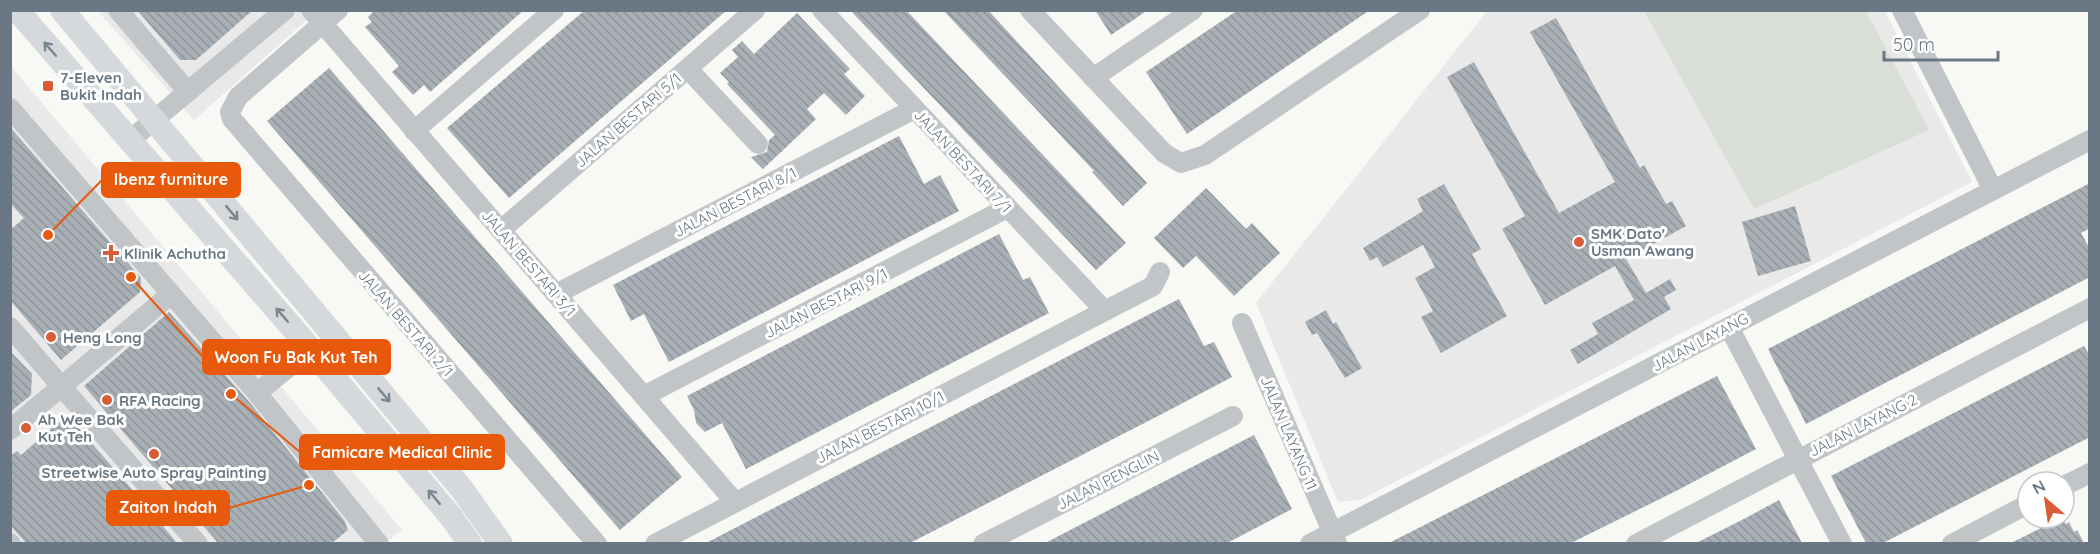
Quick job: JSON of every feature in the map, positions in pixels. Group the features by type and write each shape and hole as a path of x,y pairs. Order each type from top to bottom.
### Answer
{"main road":[{"path":"17,10 311,349 452,518 470,543"},
{"path":"62,10 461,488 501,543"}],"street":[{"path":"118,10 188,92"},
{"path":"129,141 285,10"},
{"path":"317,17 338,10"},
{"path":"414,130 554,10"},
{"name":"JALAN BESTARI 5/1","path":"501,231 755,10"},
{"name":"JALAN BESTARI 7/1","path":"822,10 1105,311"},
{"path":"1030,10 1164,153 1181,163 1193,161 1420,10"},
{"path":"1093,78 1193,10"},
{"path":"1902,10 1993,190"},
{"name":"JALAN BESTARI 2/1","path":"317,17 238,97 230,112 238,127 597,543"},
{"name":"JALAN BESTARI 3/1","path":"317,17 735,502"},
{"path":"688,69 758,144"},
{"path":"10,108 257,393 372,541"},
{"name":"JALAN BESTARI 8/1","path":"556,294 914,109"},
{"name":"JALAN LAYANG","path":"1310,543 1335,538 1729,327 2090,140"},
{"name":"JALAN BESTARI 9/1","path":"644,396 1007,208"},
{"name":"JALAN BESTARI 10/1","path":"655,543 1153,286 1160,272"},
{"path":"10,430 171,294"},
{"name":"JALAN LAYANG 2","path":"1636,543 2090,308"},
{"name":"JALAN LAYANG 11","path":"1242,323 1335,538"},
{"path":"10,327 198,543"},
{"path":"1729,327 1842,543"},
{"path":"257,393 311,349"},
{"name":"JALAN PENGLIN","path":"983,543 1233,416"},
{"path":"1952,543 2016,510"}],"shaded area":[{"path":"98,11 317,11 194,120"},
{"name":"SMK Dato' Usman Awang","path":"1487,11 1885,11 1972,182 1360,500 1338,502 1256,303"},
{"path":"1644,11 1866,11 1929,130 1754,209"},
{"path":"10,65 402,530 384,544 11,543"}],"building":[{"path":"137,10 253,10 196,60 180,60"},
{"path":"375,10 524,10 430,92 424,85 413,95 392,72 399,66 365,27 372,22 368,17"},
{"path":"585,10 727,10 509,198 447,128"},
{"path":"850,10 906,10 1126,243 1096,270"},
{"path":"943,10 988,10 1147,183 1123,206 1092,172 1094,171"},
{"path":"1095,10 1148,10 1111,35"},
{"path":"1238,10 1370,10 1187,134 1146,72"},
{"path":"797,13 850,69 844,74 865,96 846,115 824,93 807,109 816,119 763,169 751,157 767,152 769,140 775,135 727,84 729,82 720,73 738,57 732,50 742,41 754,54"},
{"path":"1556,18 1640,168 1644,165 1666,204 1672,201 1686,226 1626,259 1646,293 1670,279 1676,290 1664,297 1671,309 1578,364 1570,350 1598,334 1592,323 1634,300 1615,266 1545,305 1502,229 1525,216 1447,77 1474,62 1559,213 1615,182 1530,32"},
{"path":"329,68 682,477 620,530 267,121"},
{"path":"10,127 141,278 140,292 61,360 10,300 10,230 24,218 10,203"},
{"path":"899,136 924,184 940,175 959,211 669,362 644,314 631,321 613,285"},
{"path":"2090,183 2090,228 2081,233 2090,249 2090,277 1806,424 1768,349"},
{"path":"1444,184 1481,249 1472,254 1507,316 1441,353 1421,317 1433,311 1415,278 1435,267 1423,245 1383,267 1377,257 1370,261 1363,248 1423,211 1417,199"},
{"path":"1206,188 1246,229 1252,223 1280,253 1234,296 1196,256 1183,268 1154,238"},
{"path":"1795,206 1811,261 1758,276 1742,222"},
{"path":"999,234 1023,280 1030,277 1049,313 746,469 722,423 705,432 696,423 694,410 687,396"},
{"path":"1179,299 1204,346 1214,342 1232,377 1162,414 910,543 706,543"},
{"path":"1326,310 1333,324 1336,322 1362,368 1345,378 1317,333 1312,335 1305,322"},
{"path":"169,312 251,404 344,520 348,530 332,543 218,543 84,386"},
{"path":"2084,346 2090,356 2090,437 2026,470 2016,470 2016,475 1883,543 1866,543 1831,476"},
{"path":"10,351 32,374 31,395 10,412"},
{"path":"1717,376 1756,449 1676,491 1571,543 1389,543"},
{"path":"67,415 177,543 26,543 10,525 10,456 17,451 21,455"},
{"path":"1254,435 1292,509 1227,543 1045,543"},
{"path":"1779,500 1802,543 1696,543 1740,521"},
{"path":"2037,530 2073,530 2074,532 2077,530 2084,543 2011,543"}],"place":[{"name":"7-Eleven Bukit Indah","path":"48,86"},
{"name":"Ibenz furniture","path":"48,235"},
{"name":"SMK Dato' Usman Awang","path":"1579,242"},
{"name":"Klinik Achutha","path":"111,253"},
{"name":"Woon Fu Bak Kut Teh","path":"131,277"},
{"name":"Heng Long","path":"51,337"},
{"name":"Famicare Medical Clinic","path":"231,394"},
{"name":"RFA Racing","path":"107,400"},
{"name":"Ah Wee Bak Kut Teh","path":"26,428"},
{"name":"Streetwise Auto Spray Painting","path":"154,454"},
{"name":"Zaiton Indah","path":"309,485"}]}
